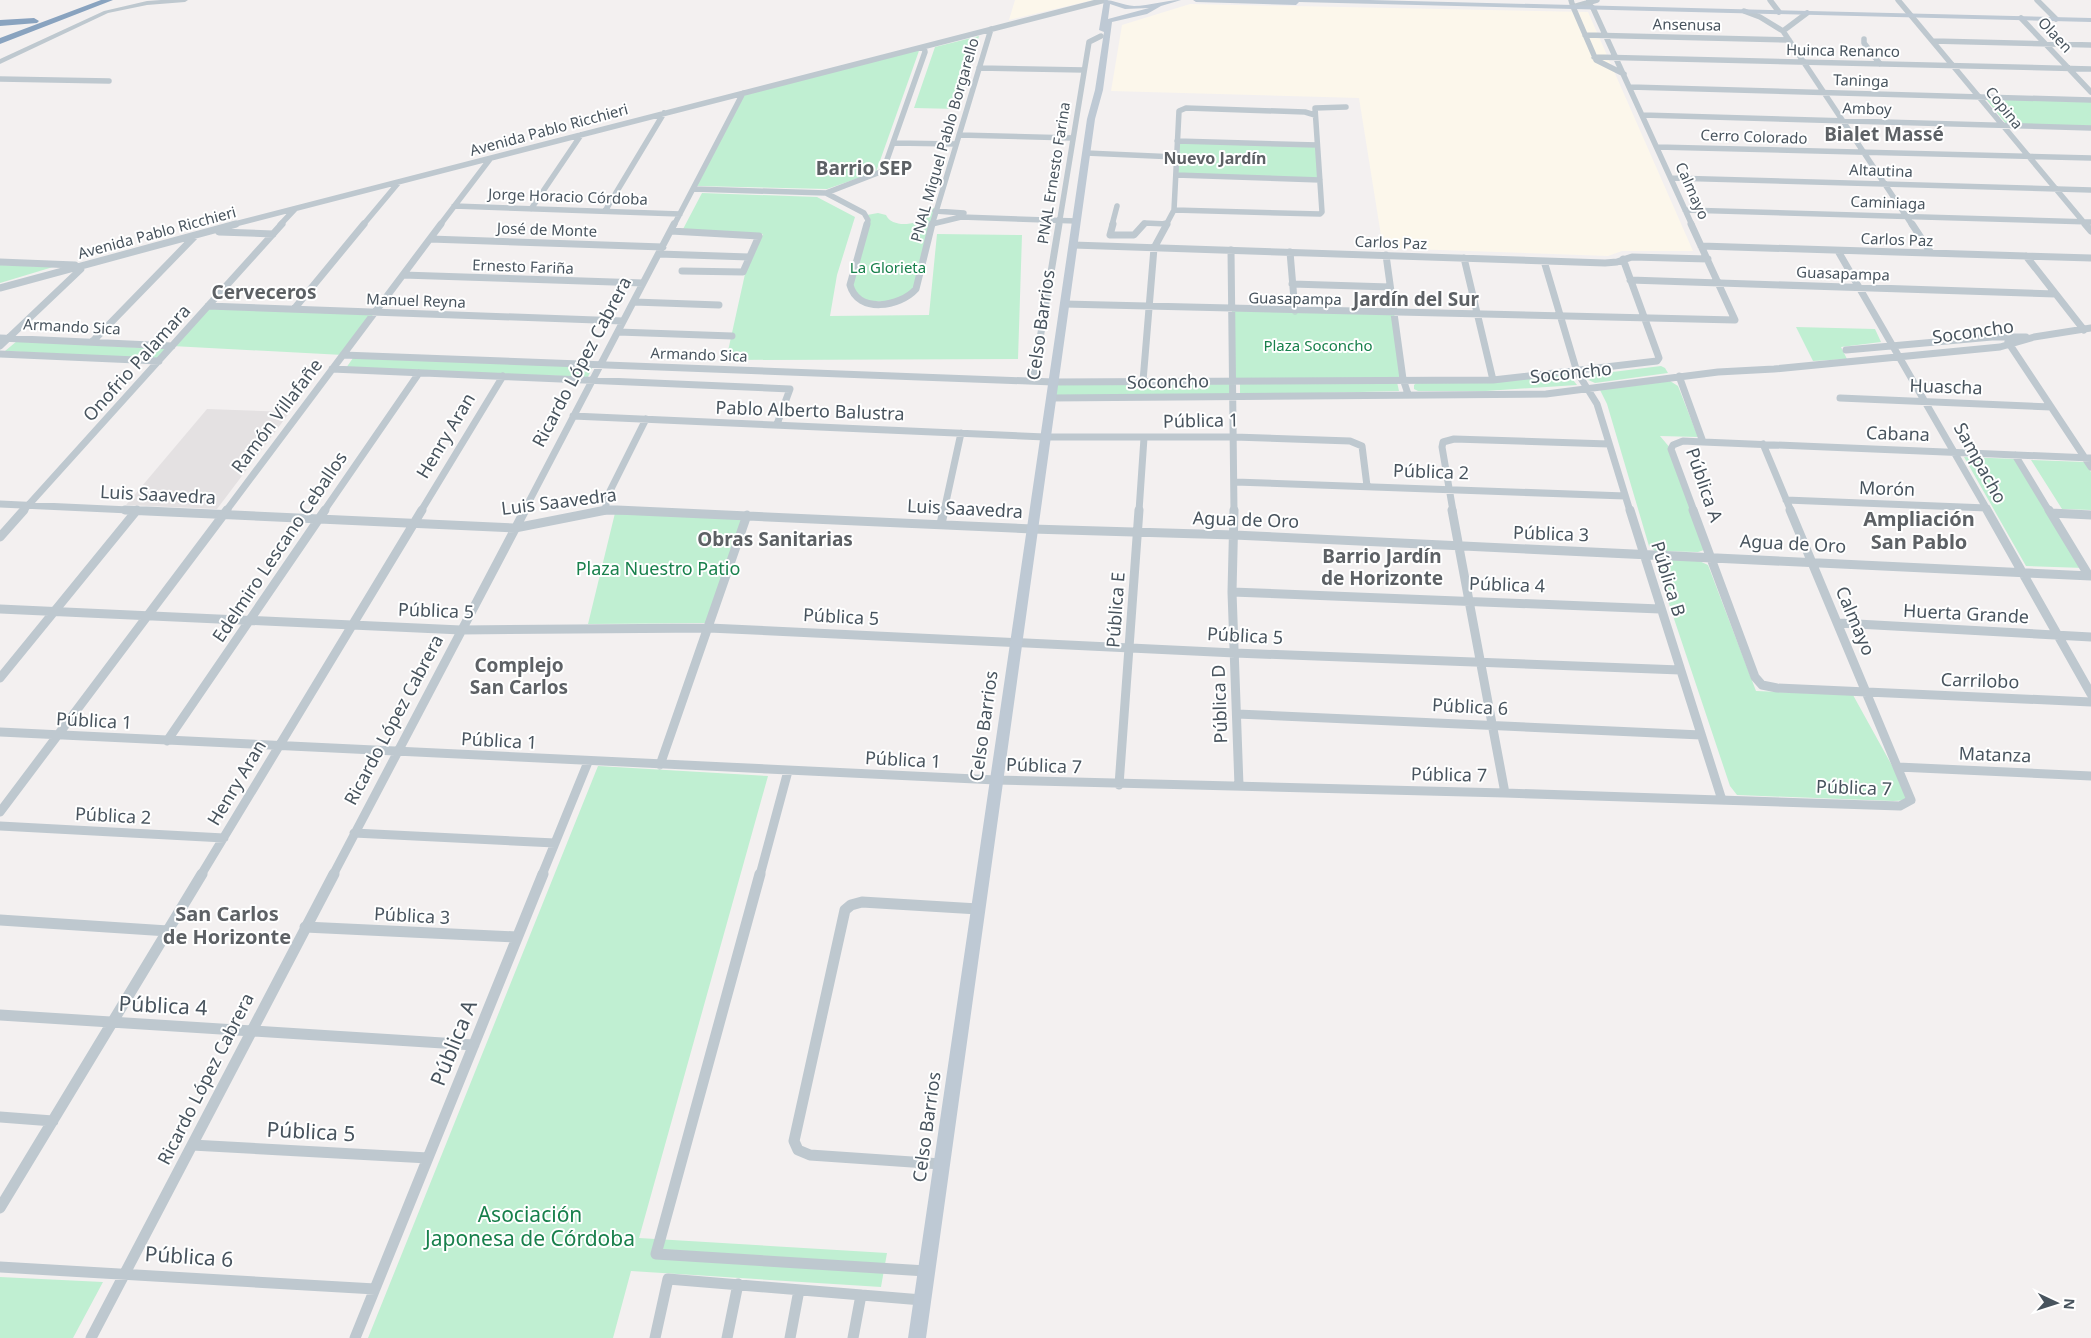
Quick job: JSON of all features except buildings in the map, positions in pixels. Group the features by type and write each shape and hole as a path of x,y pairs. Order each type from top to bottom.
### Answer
{"highway":[{"path":"0,41 109,0"},
{"path":"0,23 28,22 49,18 66,12 75,3"}],"main road":[{"path":"1107,0 1129,7 1178,0"},
{"name":"Celso Barrios","path":"917,1338 1077,219 1091,119 1092,90 1107,0"},
{"path":"1196,0 1590,5 1744,11 1763,14 1782,12 2091,20"},
{"path":"1287,0 1489,2 1573,5"},
{"path":"1106,10 1123,17 1143,14 1161,3"},
{"name":"Celso Barrios","path":"1091,119 1099,90 1109,21 1123,17"}],"street":[{"path":"0,62 98,15 147,3 185,0"},
{"name":"Avenida Pablo Ricchieri","path":"0,288 196,234 1107,0"},
{"path":"1590,5 1597,0"},
{"path":"1770,0 1782,12 1799,20"},
{"name":"Copina","path":"1898,0 2091,231"},
{"path":"2037,0 2056,19"},
{"path":"1573,5 1594,56 1606,66 1624,74"},
{"name":"Calmayo","path":"1590,5 1617,57 1735,320"},
{"path":"1783,31 1807,13"},
{"path":"1763,14 1783,31 1931,254"},
{"name":"Olaen","path":"2021,18 2091,92"},
{"path":"0,58 75,26"},
{"name":"PNAL Miguel Pablo Borgarello","path":"868,220 850,292 854,297 862,301 878,304 899,302 913,294 935,212 991,29"},
{"name":"Ansenusa","path":"1585,35 1789,40"},
{"name":"PNAL Ernesto Farina","path":"1032,381 1089,42 1101,36"},
{"path":"1864,39 1864,43 1880,64"},
{"path":"1933,41 2091,45"},
{"path":"693,189 826,193 884,172 925,52 924,46"},
{"name":"Huinca Renanco","path":"1594,56 2091,69"},
{"path":"979,68 1084,70"},
{"path":"0,79 109,81"},
{"name":"Taninga","path":"1630,87 2091,100"},
{"name":"Ricardo López Cabrera","path":"91,1338 397,751 744,93"},
{"path":"1174,210 1315,215 1322,212 1315,108 1346,107"},
{"path":"1144,381 1154,248 1174,210 1180,111 1182,109 1305,112 1315,115"},
{"path":"605,211 664,113"},
{"name":"Amboy","path":"1642,115 2091,128"},
{"path":"531,209 581,135"},
{"path":"959,135 1073,138"},
{"path":"1178,141 1317,145"},
{"path":"894,143 956,144"},
{"name":"Cerro Colorado","path":"1657,147 2091,158"},
{"path":"1086,152 1176,155"},
{"name":"Ramón Villafañe","path":"0,812 490,159"},
{"path":"1176,175 1320,180"},
{"name":"Altautina","path":"1671,178 2091,190"},
{"path":"294,309 399,182"},
{"path":"826,193 864,213 868,220"},
{"name":"Jorge Horacio Córdoba","path":"454,206 680,214"},
{"path":"1117,206 1115,221 1110,235 1134,235 1145,223 1167,224"},
{"name":"Onofrio Palamara","path":"0,537 296,209"},
{"name":"Caminiaga","path":"1685,210 2091,222"},
{"path":"935,212 1077,219"},
{"path":"932,224 961,217 1059,218"},
{"path":"208,231 273,234"},
{"path":"671,231 758,234 743,272 682,271"},
{"path":"92,342 196,234"},
{"name":"José de Monte","path":"430,239 662,247"},
{"name":"Carlos Paz","path":"1073,245 1612,263 1632,257 1708,259"},
{"name":"Carlos Paz","path":"1701,246 2091,258"},
{"name":"Pública D","path":"1231,250 1235,482 1232,592 1239,786"},
{"name":"Sampacho","path":"1838,251 1987,508 2091,694"},
{"path":"1290,252 1295,311"},
{"path":"658,254 749,258"},
{"path":"1386,256 1403,380 1408,394"},
{"path":"2026,256 2055,294 2087,329"},
{"path":"1464,258 1493,380"},
{"path":"1623,259 1644,317"},
{"path":"1544,261 1577,372"},
{"path":"0,262 81,266 81,269 0,346"},
{"name":"Ernesto Fariña","path":"403,275 643,283"},
{"name":"Guasapampa","path":"1630,280 2055,294"},
{"path":"1292,284 1390,287"},
{"path":"634,302 719,305"},
{"name":"Guasapampa","path":"1064,304 1232,310 1561,315 1735,320"},
{"name":"Manuel Reyna","path":"208,306 623,322"},
{"name":"Soconcho","path":"1053,382 1493,380 1577,372 1657,361 1659,358 1644,317"},
{"name":"Soconcho","path":"1051,398 1546,394 1679,376 2010,345 2034,337 2087,329"},
{"path":"618,332 732,336"},
{"path":"2005,337 2088,458 2091,467"},
{"path":"1846,350 2005,337 2034,337"},
{"name":"Armando Sica","path":"0,338 172,346"},
{"name":"Armando Sica","path":"0,354 159,361"},
{"name":"Armando Sica","path":"343,355 1053,382"},
{"name":"Armando Sica","path":"332,369 790,389 777,424"},
{"name":"Pública B","path":"1577,372 1597,404 1660,609 1722,800"},
{"name":"Edelmiro Lescano Ceballos","path":"167,741 419,373"},
{"name":"Henry Aran","path":"0,1208 503,376"},
{"name":"Pública A","path":"1679,376 1703,442 1683,441 1673,445 1671,449 1755,678 1762,685 1777,688 1868,692"},
{"name":"Huascha","path":"1840,398 2051,406"},
{"name":"Pablo Alberto Balustra","path":"573,416 1045,437"},
{"path":"606,510 606,499 646,420"},
{"path":"941,524 961,433"},
{"name":"Pública 1","path":"1045,437 1234,437 1358,443"},
{"name":"Pública E","path":"1119,785 1144,438"},
{"path":"1505,793 1494,725 1480,663 1458,546 1442,448 1443,442 1447,440 1609,444"},
{"name":"Cabana","path":"1703,442 2088,458"},
{"path":"1358,443 1362,446 1367,486"},
{"name":"Calmayo","path":"1763,444 1811,562 1868,692 1911,800 1900,806"},
{"name":"Sampacho","path":"2015,455 2090,576"},
{"name":"Pública 2","path":"1235,482 1625,496"},
{"name":"Morón","path":"1786,500 1987,508"},
{"name":"Luis Saavedra","path":"0,504 515,528 606,510 1032,528"},
{"path":"0,678 137,510"},
{"path":"2051,513 2091,515"},
{"path":"660,765 747,516"},
{"name":"Agua de Oro","path":"1032,528 1234,535 1458,546"},
{"name":"Pública 3","path":"1458,546 1643,554"},
{"name":"Agua de Oro","path":"1643,554 2090,576"},
{"name":"Pública 4","path":"1232,592 1660,609"},
{"name":"Pública 5","path":"0,609 461,630 709,628 1234,653 1680,670"},
{"name":"Huerta Grande","path":"1839,624 2091,637"},
{"name":"Carrilobo","path":"1868,692 2091,702"},
{"name":"Pública 6","path":"1236,714 1701,735"},
{"name":"Pública 1","path":"0,732 588,762 996,780"},
{"name":"Pública A","path":"355,1338 588,762"},
{"name":"Matanza","path":"1898,767 2091,776"},
{"path":"788,771 656,1254 926,1271"},
{"name":"Pública 7","path":"996,780 1119,785 1505,793 1900,806"},
{"name":"Pública 2","path":"0,826 224,838"},
{"path":"354,833 555,843"},
{"path":"942,1164 810,1155 798,1150 794,1141 845,910 851,905 862,902 978,909"},
{"path":"0,920 168,931"},
{"name":"Pública 3","path":"305,927 517,938"},
{"name":"Pública 4","path":"0,1015 474,1045"},
{"path":"0,1117 53,1121"},
{"name":"Pública 5","path":"192,1145 428,1158"},
{"name":"Pública 6","path":"0,1267 375,1289"},
{"path":"655,1338 668,1279 922,1300"},
{"path":"727,1338 738,1284"},
{"path":"790,1338 799,1290"},
{"path":"853,1338 861,1294"}],"shaded area":[{"path":"1015,0 1093,0 1009,20"},
{"path":"1190,4 1588,12 1693,251 1622,251 1608,256 1383,248 1359,98 1111,91 1122,25"},
{"path":"207,409 290,412 217,509 126,505"}],"green space":[{"path":"979,36 957,109 914,108 935,47"},
{"path":"920,48 876,172 827,189 695,186 743,93"},
{"path":"1986,99 2091,102 2091,126 2006,124"},
{"path":"1177,141 1317,145 1320,180 1176,175"},
{"path":"702,193 817,197 855,217 837,275 830,316 929,315 937,234 1022,235 1018,359 726,360 745,274 763,234 682,231"},
{"name":"La Glorieta","path":"937,207 916,289 899,302 862,301 850,285 867,215 878,213 886,215 898,224 910,224 925,218 927,214 925,211"},
{"path":"0,265 53,267 0,283"},
{"path":"208,306 375,312 343,355 172,346"},
{"name":"Plaza Soconcho","path":"1232,311 1394,312 1403,379 1233,381"},
{"path":"1796,327 1875,329 1881,342 1841,347 1847,359 1813,361"},
{"path":"17,341 166,349 158,359 5,351"},
{"path":"353,358 593,366 588,377 346,368"},
{"path":"1661,366 1668,373 1595,383 1586,379 1588,375"},
{"path":"1570,376 1577,385 1486,391 1418,391 1414,389 1414,385 1417,382 1498,382"},
{"path":"1670,381 1678,386 1698,437 1660,436 1671,449 1704,550 1698,552 1655,551 1649,546 1607,404 1599,388"},
{"path":"1397,382 1399,391 1240,395 1240,384"},
{"path":"1234,384 1234,395 1053,398 1055,385"},
{"path":"1964,457 2017,459 2084,568 2026,566"},
{"path":"2031,460 2085,462 2091,472 2091,510 2062,509"},
{"name":"Plaza Nuestro Patio","path":"615,513 743,519 707,623 588,624"},
{"path":"1663,559 1697,560 1708,565 1756,691 1853,695 1911,800 1893,801 1737,795 1730,786 1655,562"},
{"name":"Asociación Japonesa de Córdoba","path":"598,766 768,776 639,1238 887,1253 881,1287 631,1271 613,1338 368,1338"},
{"path":"0,1277 103,1282 73,1338 0,1338"}],"district":[{"name":"Bialet Massé","path":"1884,134"},
{"name":"Nuevo Jardín","path":"1215,158"},
{"name":"Barrio SEP","path":"864,168"},
{"name":"Cerveceros","path":"264,292"},
{"name":"Jardín del Sur","path":"1416,299"},
{"name":"Ampliación San Pablo","path":"1919,530"},
{"name":"Obras Sanitarias","path":"775,539"},
{"name":"Barrio Jardín de Horizonte","path":"1382,567"},
{"name":"Complejo San Carlos","path":"519,676"},
{"name":"San Carlos de Horizonte","path":"227,926"}]}
